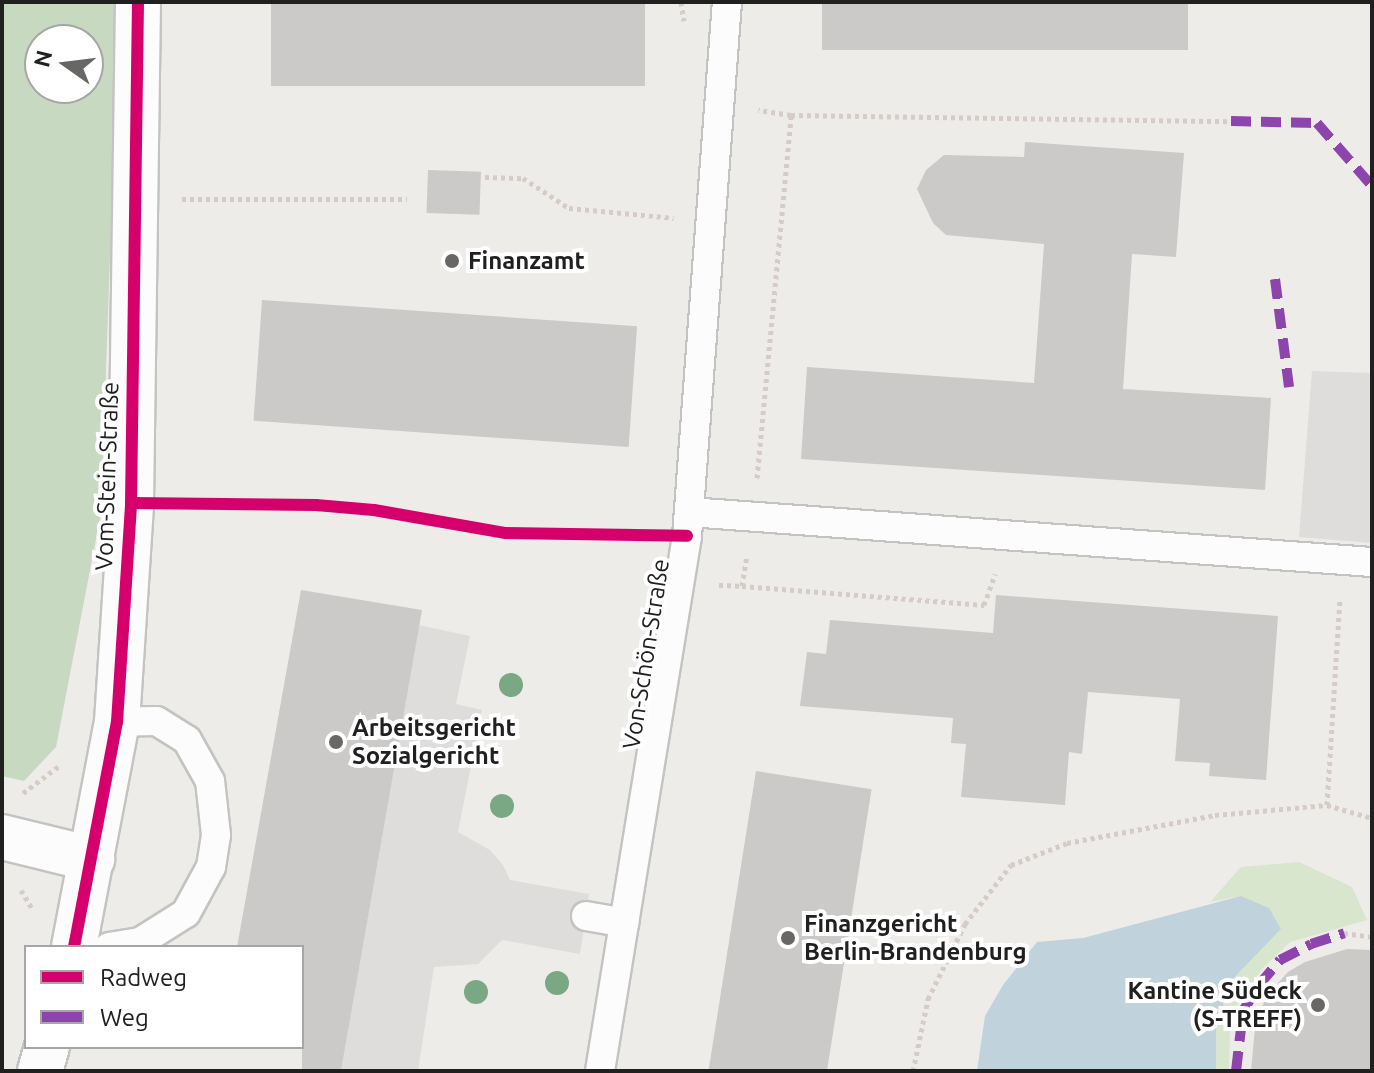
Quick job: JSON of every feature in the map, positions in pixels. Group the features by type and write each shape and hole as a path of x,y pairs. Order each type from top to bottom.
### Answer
{"street":[{"name":"Vom-Stein-Straße","path":"90,945 92,859 117,722 131,503 138,2"},
{"path":"2,837 92,859"},
{"path":"40,1071 46,1049"}],"lane":[{"name":"Von-Schön-Straße","path":"600,1071 689,512 727,2"},
{"path":"689,512 1372,562"},
{"path":"90,945 140,942 186,913 211,867 216,835 210,781 187,740 156,721 117,722"},
{"path":"586,916 624,923"}],"path":[{"path":"791,115 1231,121"},
{"path":"485,177 523,178 569,208 675,218"},
{"path":"137,199 407,199"},
{"path":"742,586 984,605 1010,536"},
{"path":"1327,805 1343,560"},
{"path":"913,1071 928,999 965,924 1011,865 1067,843 1136,827 1215,815 1327,805 1372,818"},
{"path":"12,879 31,901 33,916"},
{"path":"1344,933 1372,937"}],"green space":[{"path":"2,2 114,2 117,56 101,513 56,747 24,781 2,776"},
{"path":"1299,862 1352,887 1367,920 1290,942 1262,969 1237,1005 1230,1031 1229,1071 1216,1071 1216,1027 1231,981 1281,929 1241,896 1210,902 1241,867"}],"shaded area":[{"path":"1312,371 1372,373 1372,543 1299,537"},
{"path":"419,625 470,636 456,704 482,710 458,832 490,850 503,865 510,880 589,894 580,954 502,940 478,964 434,967 418,1071 341,1071"}],"water":[{"path":"1241,896 1269,908 1281,929 1231,981 1216,1027 1216,1071 977,1071 985,1016 1003,985 1037,942 1083,938"}],"building":[{"path":"271,2 645,2 645,86 271,86"},
{"path":"822,2 1188,2 1188,50 822,50"},
{"path":"1025,142 1184,153 1176,257 1132,254 1123,389 1271,398 1265,490 801,459 807,367 1034,383 1044,244 946,235 933,223 917,189 926,170 944,155 1024,157"},
{"path":"428,170 481,172 479,215 426,213"},
{"path":"262,300 637,326 629,447 254,421"},
{"name":"Arbeitsgericht Sozialgericht","path":"301,590 422,610 341,1071 302,1071 304,945 237,945"},
{"name":"Finanzgericht Berlin-Brandenburg","path":"996,595 1278,616 1266,780 1209,776 1210,763 1175,761 1180,699 1088,692 1082,754 1069,752 1065,805 961,797 966,744 951,743 953,718 800,706 807,652 826,654 830,620 993,633"},
{"path":"756,771 872,789 827,1071 708,1071"},
{"name":"Kantine Südeck (S-TREFF)","path":"1347,949 1372,950 1372,1071 1251,1071 1256,1017 1270,992 1288,972 1305,962"}],"marked path":[{"path":"1231,121 1317,123 1372,186"},
{"path":"1275,279 1289,387"},
{"path":"1236,1071 1243,1011 1259,985 1280,960 1311,944 1344,933"}],"cycle path":[{"path":"74,945 117,722 131,503 138,2"},
{"path":"131,503 316,505 374,510 506,533 687,536"}],"place":[{"name":"Finanzamt","path":"452,261"},
{"name":"Arbeitsgericht Sozialgericht","path":"336,742"},
{"name":"Finanzgericht Berlin-Brandenburg","path":"788,938"},
{"name":"Kantine Südeck (S-TREFF)","path":"1318,1005"}]}
